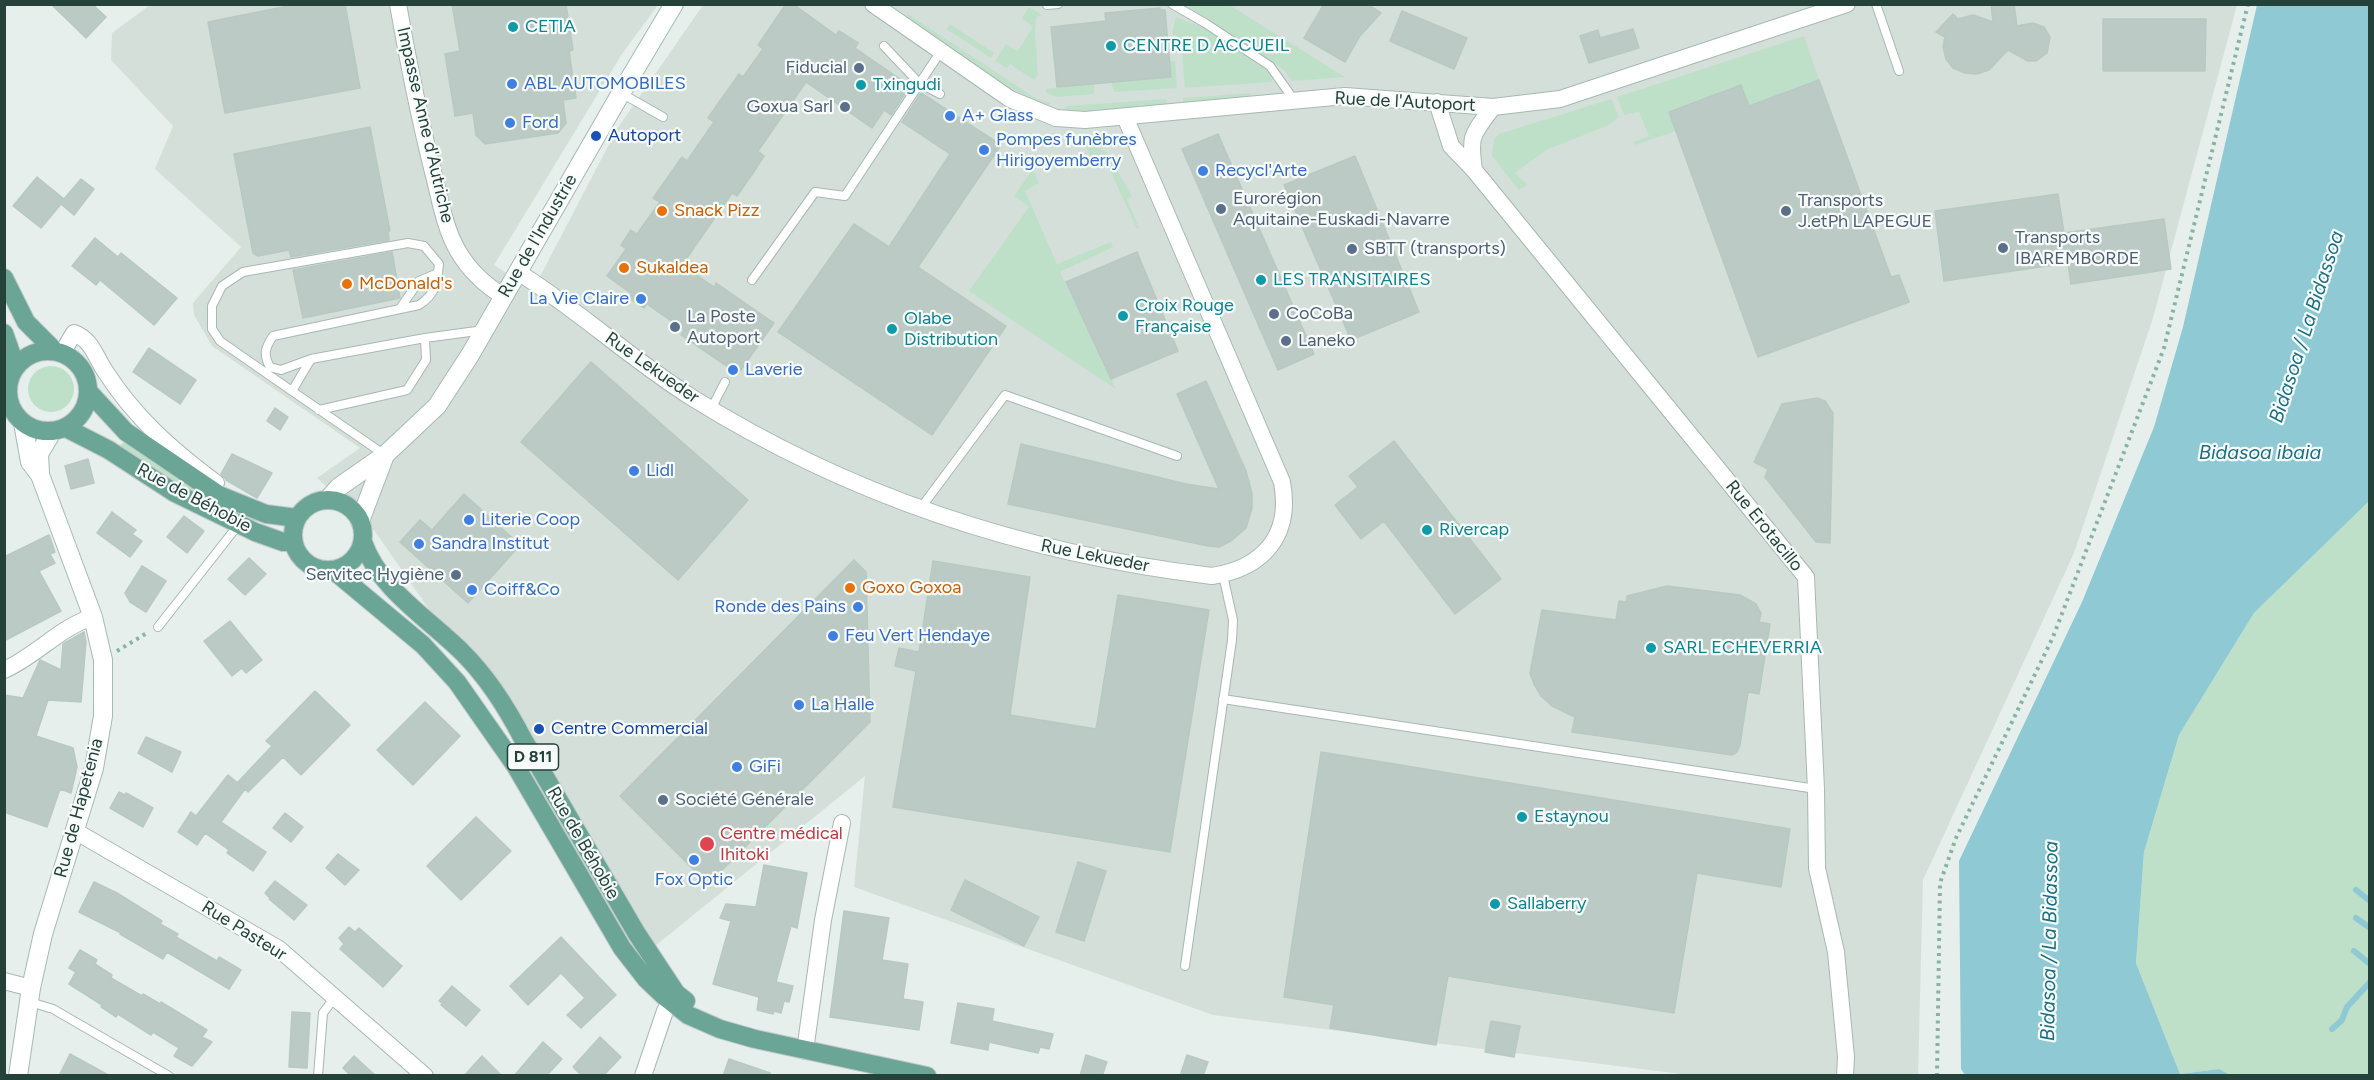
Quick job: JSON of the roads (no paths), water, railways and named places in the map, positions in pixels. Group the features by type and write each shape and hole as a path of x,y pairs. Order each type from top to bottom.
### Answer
{"main road":[{"name":"Rue de l'Industrie","path":"328,500 339,487 385,455 437,406 484,330 674,4"},
{"path":"4,278 27,322 59,352 73,359 82,368 87,380 89,392 83,413 59,430 32,428 23,423 14,413 6,397 10,378 16,367 33,353 59,352"},
{"path":"4,333 16,367"},
{"name":"Rue de Béhobie","path":"89,392 126,432 219,495 266,514 297,518"},
{"name":"Rue de Hapetenia","path":"18,1076 30,995 43,934 94,768 103,716 102,653 93,617 40,475 30,462 23,423"},
{"name":"Rue de Béhobie","path":"59,430 109,450 175,493 239,524 283,542 293,542"},
{"name":"Rue de Hapetenia","path":"40,475 39,454 59,430"},
{"name":"Rue de l'Industrie","path":"360,521 385,455"},
{"path":"328,500 350,507 360,521 363,542 359,552 344,567 322,570 303,561 293,542 294,526 297,518 309,506 328,500"},
{"name":"Rue de Béhobie","path":"363,542 368,557 390,585 465,655 506,706 528,748 673,997"},
{"name":"Rue de Béhobie","path":"333,570 423,645 457,682 515,765 622,948 646,979 720,1029 805,1051 927,1076"}],"street":[{"name":"Impasse Anne d'Autriche","path":"398,4 413,91 446,222 457,250 474,273 490,288 503,296"},
{"name":"Rue de l'Autoport","path":"873,4 1010,99 1044,114 1072,120 1345,96 1493,107 1560,99 1847,4"},
{"name":"Rue Erotacillo","path":"1437,102 1451,146 1474,170 1806,577 1816,789 1816,868 1836,952 1846,1057 1845,1076"},
{"path":"1474,170 1471,145 1476,128 1493,107"},
{"name":"Rue Lekueder","path":"518,272 711,409 822,468 920,509 1054,550 1179,573 1212,576 1223,574 1248,566 1272,543 1279,528 1285,496 1282,482 1125,117"},
{"name":"Rue de Béhobie","path":"59,352 74,333 86,338 106,373 139,418 174,452 245,505"},
{"path":"4,670 19,663 78,621 93,617"},
{"path":"805,1051 823,920 842,823"},
{"name":"Rue Pasteur","path":"75,831 279,949 425,1076"},
{"path":"4,981 30,995"},
{"path":"643,1076 665,1011 673,997"}],"lane":[{"path":"1047,5 1058,4"},
{"path":"1172,4 1270,66 1294,100"},
{"path":"1876,4 1899,71"},
{"path":"884,46 919,83 940,94"},
{"path":"752,280 815,192 845,196 941,51"},
{"path":"621,93 663,117"},
{"path":"385,455 220,341 212,329 212,306 222,286 243,272 408,243 424,246 439,264 437,287 428,299 419,305 273,336 266,347 264,357 270,366 281,370 311,359 425,338 484,330"},
{"path":"401,308 419,281 438,273"},
{"path":"319,410 407,390 426,360 425,338"},
{"path":"292,391 311,359"},
{"path":"711,409 725,382"},
{"path":"920,509 1005,395 1177,456"},
{"path":"158,627 239,524"},
{"path":"1185,966 1233,620 1223,574"},
{"path":"1223,699 1816,789"},
{"path":"30,995 169,1076"},
{"path":"318,1076 323,1013 335,997"}],"water":[{"name":"Bidasoa ibaia","path":"2257,5 2369,5 2370,500 2254,613 2179,735 2144,852 2136,963 2180,1074 2219,1069 2230,1075 1965,1075 1961,1069 1959,861 2082,602 2154,427 2183,327"}],"waterway":[{"path":"2356,890 2370,901"},
{"path":"2356,918 2370,928"},
{"path":"2354,951 2370,964"},
{"path":"2332,1029 2342,1020 2347,1007 2370,982"}],"place":[{"name":"CETIA","path":"513,27"},
{"name":"CENTRE D ACCUEIL","path":"1111,46"},
{"name":"Fiducial","path":"859,68"},
{"name":"ABL AUTOMOBILES","path":"512,84"},
{"name":"Txingudi","path":"861,85"},
{"name":"Goxua Sarl","path":"845,107"},
{"name":"A+ Glass","path":"950,116"},
{"name":"Ford","path":"510,123"},
{"name":"Autoport","path":"596,136"},
{"name":"Pompes funèbres Hirigoyemberry","path":"984,150"},
{"name":"Recycl'Arte","path":"1203,171"},
{"name":"Eurorégion Aquitaine-Euskadi-Navarre","path":"1221,209"},
{"name":"Snack Pizz","path":"662,211"},
{"name":"Transports J.etPh LAPEGUE","path":"1786,211"},
{"name":"Transports IBAREMBORDE","path":"2003,248"},
{"name":"SBTT (transports)","path":"1352,249"},
{"name":"Sukaldea","path":"624,268"},
{"name":"LES TRANSITAIRES","path":"1261,280"},
{"name":"McDonald's","path":"347,284"},
{"name":"La Vie Claire","path":"641,299"},
{"name":"CoCoBa","path":"1274,314"},
{"name":"Croix Rouge Française","path":"1123,316"},
{"name":"La Poste Autoport","path":"675,327"},
{"name":"Olabe Distribution","path":"892,329"},
{"name":"Laneko","path":"1286,341"},
{"name":"Laverie","path":"733,370"},
{"name":"Lidl","path":"634,471"},
{"name":"Literie Coop","path":"469,520"},
{"name":"Rivercap","path":"1427,530"},
{"name":"Sandra Institut","path":"419,544"},
{"name":"Servitec Hygiène","path":"456,575"},
{"name":"Goxo Goxoa","path":"850,588"},
{"name":"Coiff&Co","path":"472,590"},
{"name":"Ronde des Pains","path":"858,607"},
{"name":"Feu Vert Hendaye","path":"833,636"},
{"name":"SARL ECHEVERRIA","path":"1651,648"},
{"name":"La Halle","path":"799,705"},
{"name":"Centre Commercial","path":"539,729"},
{"name":"GiFi","path":"737,767"},
{"name":"Société Générale","path":"663,800"},
{"name":"Estaynou","path":"1522,817"},
{"name":"Centre médical Ihitoki","path":"707,844"},
{"name":"Fox Optic","path":"694,860"},
{"name":"Sallaberry","path":"1495,904"}],"water label":[{"name":"Bidasoa / La Bidassoa","path":"2307,327"},
{"name":"Bidasoa / La Bidassoa","path":"2050,941"}]}
